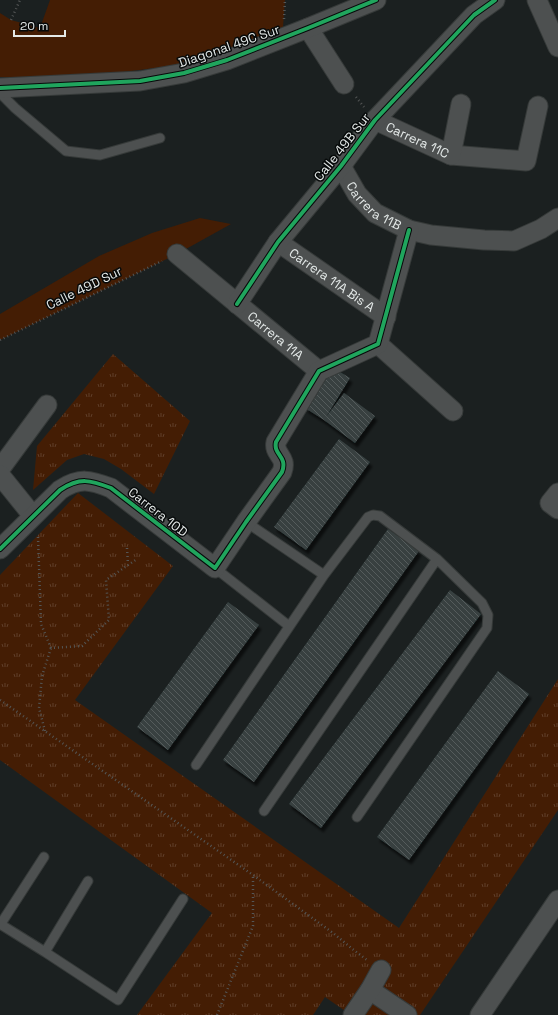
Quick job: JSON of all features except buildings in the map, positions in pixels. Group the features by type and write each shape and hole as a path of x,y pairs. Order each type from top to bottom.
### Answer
{"street":[{"name":"Diagonal 49C Sur","path":"0,88 140,81 184,73 227,60 376,0"},
{"name":"Calle 49B Sur","path":"237,304 278,242 341,166 375,120 474,15 495,0"},
{"path":"537,0 558,47"},
{"path":"308,28 344,84"},
{"path":"451,155 462,104"},
{"name":"Carrera 11C","path":"375,120 451,155 526,161 538,106"},
{"name":"Carrera 11B","path":"341,166 357,194 375,213 409,230 431,235 514,241 541,229 558,218"},
{"path":"214,568 282,472 284,461 277,451 275,446 276,442 319,371 378,344 409,230"},
{"name":"Carrera 11A Bis A","path":"278,242 386,317"},
{"name":"Carrera 11A","path":"177,254 319,371"},
{"path":"378,344 453,411"},
{"path":"0,469 47,405"},
{"path":"0,475 35,514 0,549"},
{"name":"Carrera 10D","path":"35,514 60,490 70,484 84,480 96,482 111,488 214,568"},
{"path":"480,1015 558,900"},
{"path":"354,1015 381,970"},
{"path":"370,990 407,1015"}],"lane":[{"path":"0,93 15,108 66,151 100,155 160,138"},
{"path":"196,765 324,575 368,517 373,514 380,516 437,559 482,603 488,615 487,628 357,817"},
{"path":"246,522 324,575"},
{"path":"264,811 437,559"},
{"path":"214,568 289,626"},
{"path":"44,857 0,925 45,952 118,1000 183,899"},
{"path":"45,952 88,880"}],"path":[{"path":"11,20 20,0"},
{"path":"35,514 41,624 51,648 42,676 38,708 45,731"},
{"path":"127,548 128,564"},
{"path":"51,648 82,646 109,620 106,580 136,559"},
{"path":"0,700 253,876 333,933 355,952 381,970"},
{"path":"218,1015 253,926 253,876"}],"green space":[{"path":"50,0 285,0 283,27 194,63 100,75 33,79 0,77 0,13 11,20 40,28"},
{"path":"200,218 231,224 177,254 0,340 0,314 99,256 152,233"},
{"path":"113,354 190,421 154,494 121,469 104,459 84,454 67,460 33,490 37,446"},
{"path":"78,493 173,566 75,700 399,928 558,679 558,810 420,1015 351,1015 325,997 313,1015 137,1015 212,913 0,760 0,575"}],"cycle path":[{"path":"0,88 140,81 184,73 227,60 376,0"},
{"path":"237,304 278,242 341,166 375,120 474,15 495,0"},
{"path":"0,549 60,490 73,483 85,481 111,488 215,568 282,472 283,462 277,450 276,442 319,371 378,344 409,230"}]}
